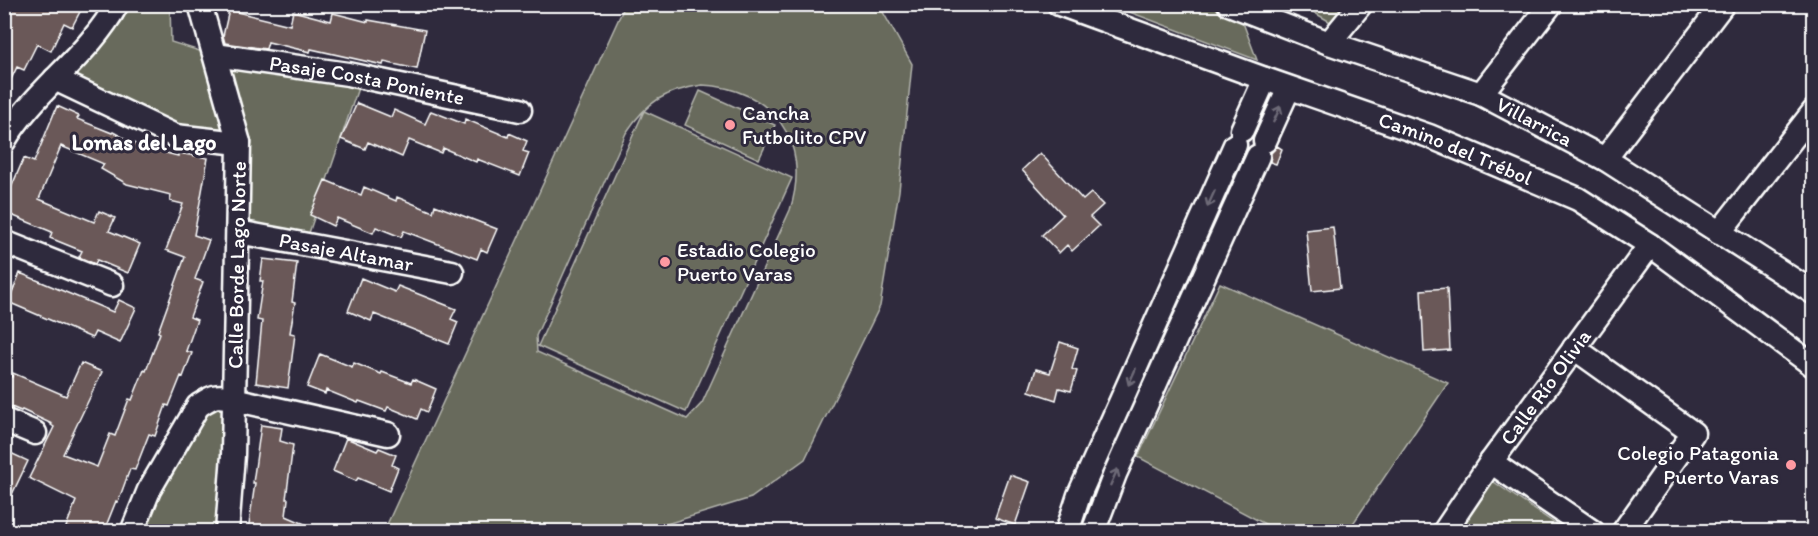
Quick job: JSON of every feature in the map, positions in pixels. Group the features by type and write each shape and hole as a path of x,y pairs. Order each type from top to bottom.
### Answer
{"street":[{"path":"4,141 24,112 96,37 117,4"},
{"name":"Calle Borde Lago Norte","path":"200,4 239,143 233,455 227,531"},
{"name":"Camino del Trébol","path":"1059,4 1429,136 1578,199 1650,245 1814,366"},
{"path":"1329,44 1361,4"},
{"path":"1481,94 1551,4"},
{"path":"1605,159 1723,4"},
{"name":"Villarrica","path":"1230,5 1329,44 1481,94 1605,159 1814,293"},
{"name":"Pasaje Costa Poniente","path":"215,55 348,74 519,110"},
{"path":"55,79 175,136 239,143"},
{"path":"1067,531 1079,495 1265,79"},
{"path":"1093,531 1131,439 1289,87"},
{"path":"1719,233 1814,111"},
{"name":"Pasaje Altamar","path":"238,232 452,272"},
{"path":"4,242 112,285"},
{"name":"Calle Río Olivia","path":"1444,531 1491,462 1650,245"},
{"path":"1169,294 1192,303"},
{"path":"1574,348 1693,433 1623,531"},
{"path":"132,531 149,490 198,406 221,394 233,399 388,435"},
{"path":"4,420 35,433"},
{"path":"1108,430 1131,439"},
{"path":"1491,462 1593,531"}],"green space":[{"path":"129,5 170,5 171,42 203,52 229,134 177,124 72,79 122,21"},
{"path":"625,5 879,5 912,64 899,191 880,306 805,459 751,498 644,531 384,531","holes":["702,85 727,88 749,96 767,108 781,123 791,141 796,162 795,185 790,210 702,403 687,419 537,352 536,336 626,133 634,122 650,105 667,94"]},
{"path":"1111,5 1216,5 1242,20 1257,60"},
{"path":"1301,5 1347,5 1332,23"},
{"path":"225,62 359,85 308,236 247,226"},
{"name":"Cancha Futbolito CPV","path":"700,91 775,125 759,159 685,125"},
{"name":"Estadio Colegio Puerto Varas","path":"644,111 792,178 686,412 538,346"},
{"path":"1220,283 1448,383 1348,531 1278,531 1138,457"},
{"path":"228,388 218,531 139,532 203,411"},
{"path":"1488,478 1566,531 1452,532"}],"building":[{"path":"8,4 84,4 72,27 64,23 51,51 37,44 24,70 17,67 4,94 4,12"},
{"path":"229,10 290,25 293,11 331,21 333,13 368,22 368,20 425,30 417,69 384,62 383,65 311,49 310,52 268,42 266,49 225,43 223,36"},
{"path":"357,103 391,117 394,110 425,124 431,111 464,124 465,119 508,137 509,133 527,141 523,151 529,153 520,176 477,159 476,162 443,148 441,153 409,140 402,157 368,142 365,149 341,139"},
{"path":"57,106 79,116 77,119 113,132 139,146 178,156 178,153 208,158 194,235 209,240 195,279 203,282 190,317 197,320 186,351 192,353 169,406 166,405 155,436 149,434 135,470 130,469 104,531 77,531 66,527 76,501 29,478 54,427 22,410 4,404 4,374 12,377 13,373 66,396 81,363 102,372 63,454 97,467 110,434 115,436 129,399 132,400 144,370 146,371 185,257 166,250 183,204 170,201 171,195 127,184 101,169 104,164 61,146 39,199 94,222 99,211 115,218 109,231 140,244 128,273 97,260 95,264 79,257 82,251 50,238 52,232 4,212 4,188 10,190 24,158 34,162"},
{"path":"1277,146 1282,149 1276,164 1270,162 1271,153"},
{"path":"1040,153 1083,200 1091,193 1103,205 1090,217 1099,226 1072,251 1067,245 1059,253 1042,235 1063,215 1022,170"},
{"path":"325,180 361,195 364,187 396,201 397,197 433,212 435,205 497,229 487,252 481,249 477,259 404,231 401,237 376,227 373,233 337,218 333,226 310,215"},
{"path":"1333,227 1340,288 1312,291 1306,230"},
{"path":"263,259 297,263 292,302 295,303 290,333 295,334 288,388 256,383 262,321 257,320 263,281 260,281"},
{"path":"20,273 113,312 119,300 136,308 120,343 95,332 92,338 8,302"},
{"path":"361,278 395,292 398,286 456,309 451,319 458,322 449,344 374,314 371,321 348,311"},
{"path":"1447,288 1450,350 1424,352 1421,290"},
{"path":"1060,342 1078,348 1072,369 1077,371 1071,391 1059,388 1056,400 1029,391 1036,369 1050,373"},
{"path":"320,354 352,367 354,363 411,383 413,379 436,389 427,412 421,409 417,419 388,407 386,411 326,390 325,394 307,387"},
{"path":"261,425 282,428 280,441 293,445 286,516 321,531 248,531"},
{"path":"346,438 377,451 379,448 396,455 392,465 398,468 389,491 358,478 356,481 333,471"},
{"path":"4,450 28,461 4,511"},
{"path":"1010,475 1030,482 1015,525 995,518"}],"place":[{"name":"Cancha Futbolito CPV","path":"730,125"},
{"name":"Estadio Colegio Puerto Varas","path":"665,262"},
{"name":"Colegio Patagonia Puerto Varas","path":"1791,465"}],"district":[{"name":"Lomas del Lago","path":"144,142"}]}
